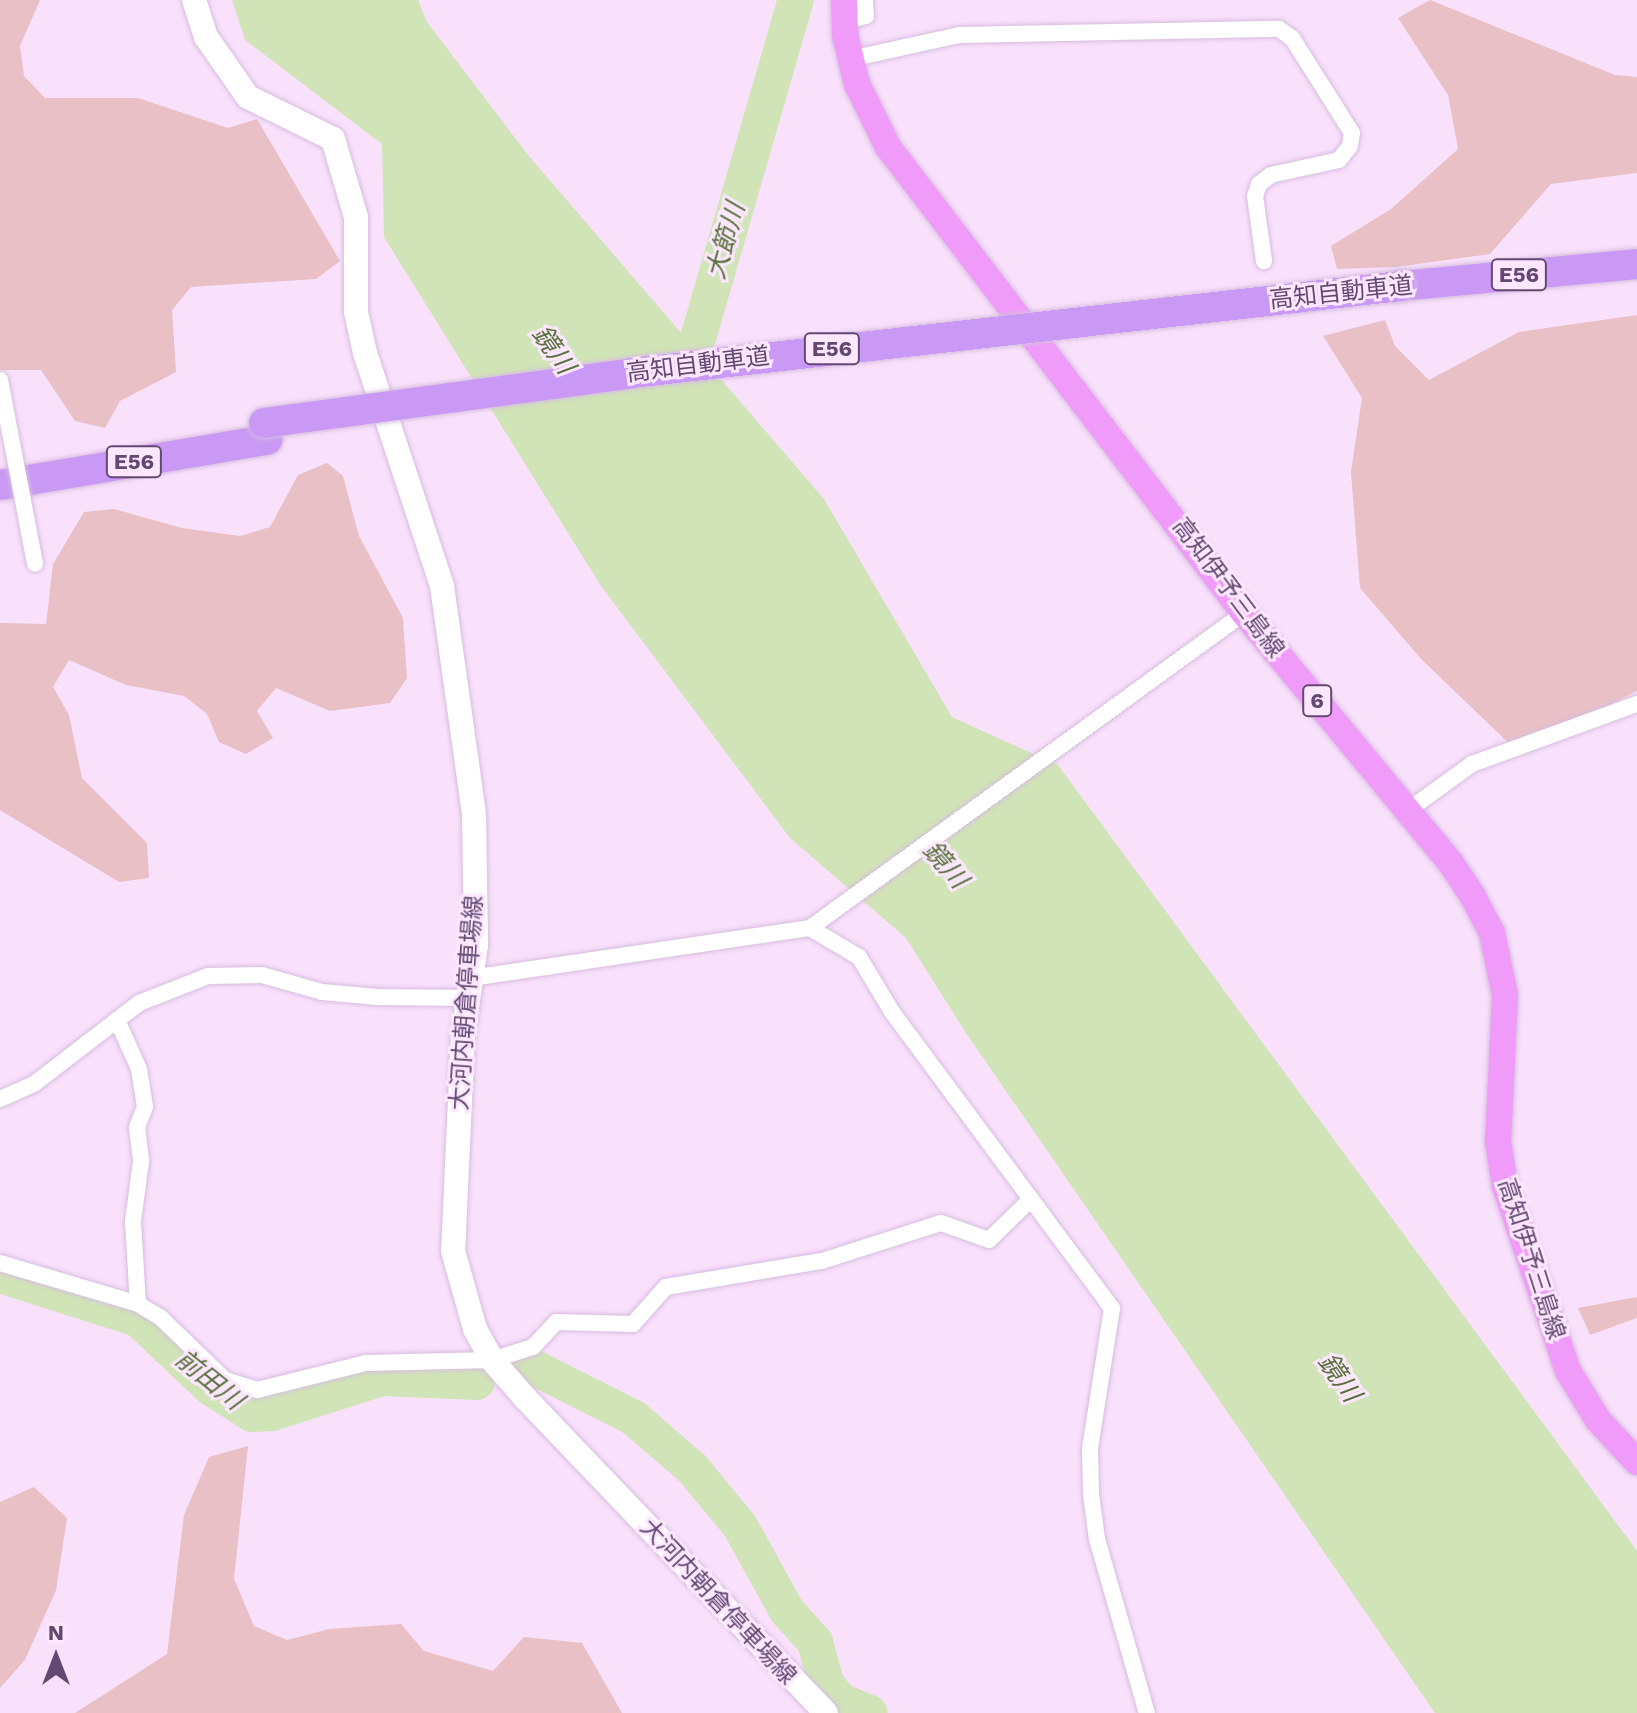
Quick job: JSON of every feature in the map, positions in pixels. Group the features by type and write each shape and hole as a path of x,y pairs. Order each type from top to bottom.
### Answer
{"highway":[{"name":"高知自動車道","path":"0,466 266,432 632,373 1400,294 1637,264"},
{"name":"E56","path":"1400,294 1637,279"},
{"name":"高知自動車道","path":"0,485 266,432"}],"main road":[{"name":"大河内朝倉停車場線","path":"194,0 206,37 248,97 333,139 356,217 356,312 365,353 442,586 474,814 476,945 469,988 453,1251 460,1286 492,1360 826,1713"},
{"name":"高知伊予三島線","path":"844,11 850,59 888,147 1244,613 1450,862 1492,933 1505,995 1498,1141 1505,1186 1568,1371 1598,1420 1637,1462"}],"street":[{"path":"844,11 866,16 865,0"},
{"path":"850,59 959,35 1279,29 1292,38 1352,133 1350,146 1339,160 1271,175 1259,184 1255,196 1264,261"},
{"path":"0,380 35,564"},
{"path":"0,1099 22,1092 139,1003 208,976 262,975 322,992 378,997 469,988 814,922 1244,613"},
{"path":"1407,811 1472,764 1637,704"},
{"path":"814,922 859,957 892,1012 1112,1308 1090,1449 1091,1494 1097,1539 1147,1713"},
{"path":"117,1020 139,1069 145,1107 137,1127 141,1162 133,1221 138,1304"},
{"path":"0,1263 138,1304 160,1317 225,1380 243,1388 280,1387 387,1361 447,1365 492,1360 533,1347 556,1322 633,1324 666,1287 822,1261 941,1223 989,1240 1031,1199"}],"shaded area":[{"path":"0,0 40,0 20,46 24,76 45,98 138,98 228,128 257,119 340,261 316,279 191,287 172,310 176,372 120,401 105,428 75,421 41,370 0,370"},
{"path":"1430,0 1615,75 1637,77 1637,173 1551,184 1490,254 1396,267 1337,269 1331,246 1391,209 1458,149 1448,95 1398,18"},
{"path":"1637,315 1637,691 1517,751 1422,660 1360,588 1351,472 1362,398 1323,336 1385,320 1395,346 1429,380 1519,332"},
{"path":"327,463 343,476 359,536 403,618 407,678 390,703 330,711 276,688 257,711 273,738 246,754 219,742 207,714 184,696 126,685 69,660 53,687 69,715 82,778 147,843 149,878 119,882 0,810 0,623 46,624 53,564 84,512 114,509 182,528 240,536 270,527 298,475"},
{"path":"1637,1297 1637,1318 1590,1335 1578,1308"},
{"path":"248,1446 234,1579 254,1626 287,1640 329,1629 401,1624 424,1651 493,1671 524,1637 582,1643 622,1713 75,1713 167,1654 184,1515 209,1457"},
{"path":"34,1487 67,1518 56,1590 25,1660 0,1688 0,1502"}],"water":[{"name":"鏡川","path":"232,0 418,0 427,22 528,155 824,499 952,717 1058,765 1637,1551 1637,1713 1435,1713 966,1033 906,938 790,838 601,586 384,237 382,144 245,40"}],"waterway":[{"name":"大節川","path":"675,392 699,335 796,0"},
{"name":"前田川","path":"0,1275 138,1319 210,1387 252,1414 272,1413 382,1378 477,1382"},
{"name":"前田川","path":"522,1370 539,1370 634,1418 692,1468 740,1526 787,1611 815,1642 826,1683 840,1701 870,1713"}]}
